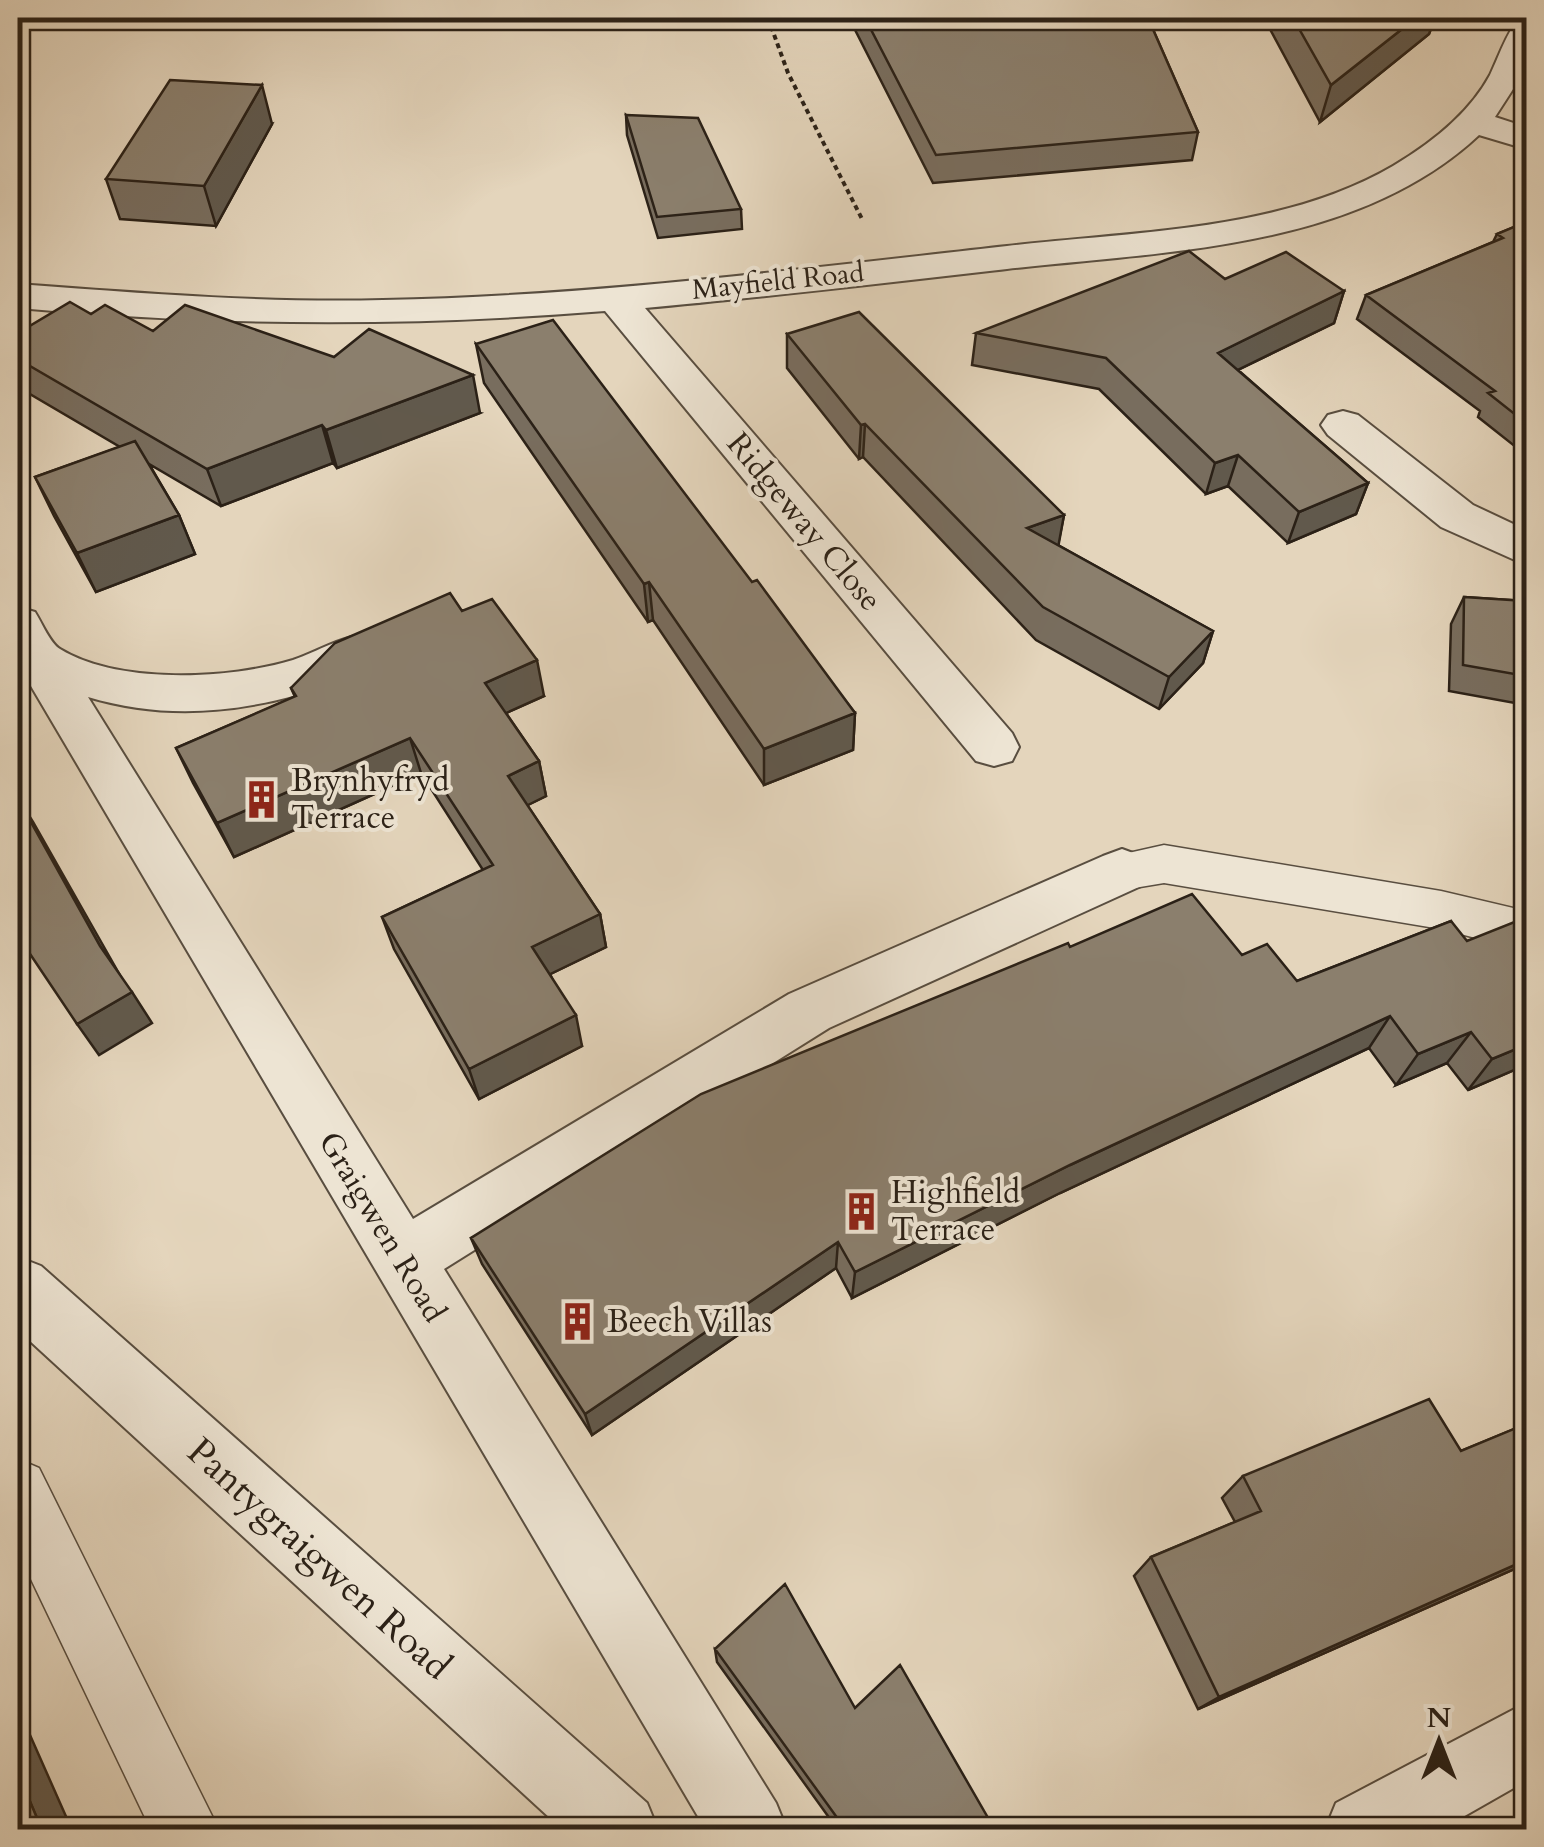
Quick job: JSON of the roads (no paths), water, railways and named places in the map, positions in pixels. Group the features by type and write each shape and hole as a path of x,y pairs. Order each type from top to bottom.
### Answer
{"street":[{"path":"1526,32 1516,64 1487,110 1526,138"},
{"name":"Mayfield Road","path":"18,296 260,313 432,311 615,298 1215,234 1280,221 1367,194 1434,158 1487,110"},
{"name":"Ridgeway Close","path":"615,298 994,747"},
{"path":"1343,425 1457,516 1526,549"},
{"path":"29,642 112,686 179,696 249,690 321,672 408,631"},
{"name":"Graigwen Road","path":"29,642 749,1830"},
{"path":"402,1260 809,1011 1122,871"},
{"name":"Pantygraigwen Road","path":"18,1288 620,1830"},
{"path":"1363,1830 1526,1740"}],"lane":[{"path":"1122,871 1164,864 1441,910 1526,931"},
{"path":"18,1489 186,1830"}],"place":[{"name":"Brynhyfryd Terrace","path":"261,799"},
{"name":"Highfield Terrace","path":"861,1211"},
{"name":"Beech Villas","path":"577,1322"}]}
